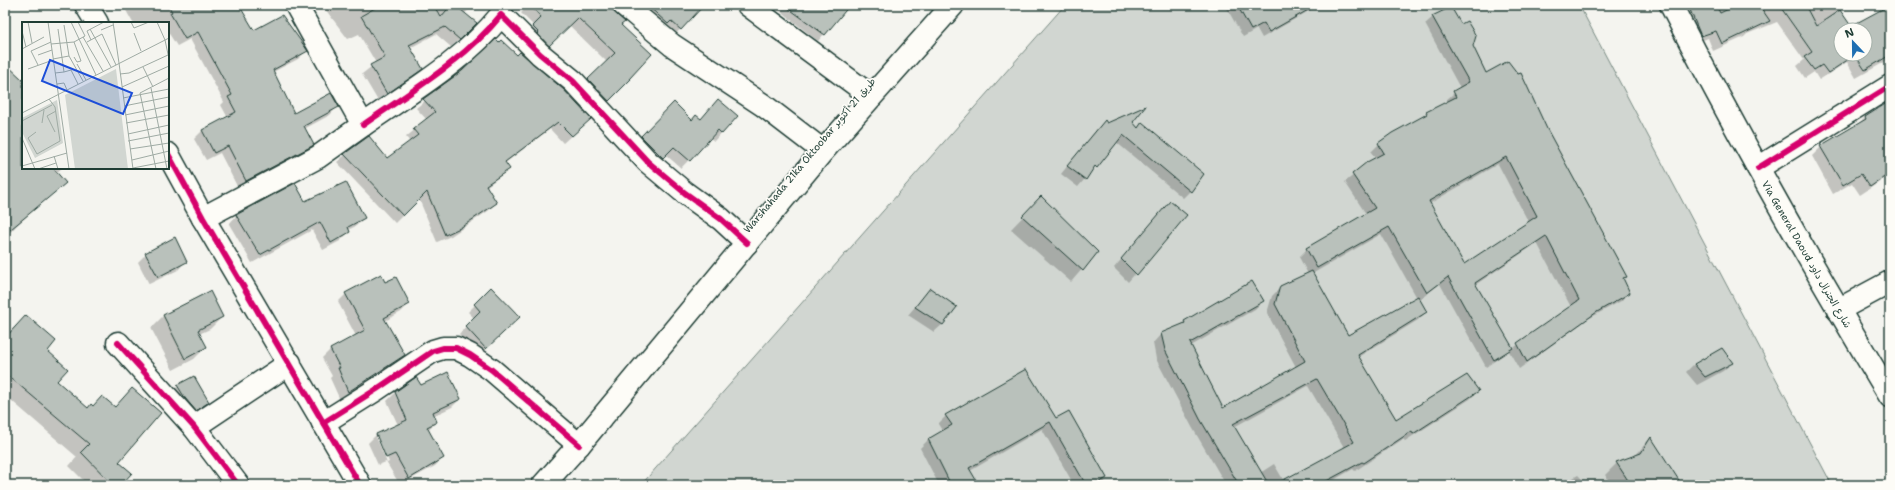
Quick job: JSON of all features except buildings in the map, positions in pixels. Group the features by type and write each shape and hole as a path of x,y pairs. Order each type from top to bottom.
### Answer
{"street":[{"path":"86,5 96,22"},
{"path":"296,5 363,126"},
{"path":"624,5 672,45 763,105 823,151"},
{"path":"748,5 871,96"},
{"name":"Warshahada 21ka Oktoobar طريق 21 أكتوبر","path":"543,485 579,445 823,151 953,5"},
{"name":"Via General Daoud شارع الجنرال داود","path":"1671,5 1710,82 1758,168 1838,310 1890,396"},
{"path":"203,218 318,157 363,126 454,60 487,33 495,10 540,54 573,81 648,162 685,193 721,219 747,244"},
{"path":"1758,168 1890,86"},
{"path":"169,156 203,218 290,363 323,423 360,485"},
{"path":"1838,310 1890,282"},
{"path":"118,343 194,427 238,485"},
{"path":"323,423 377,389 433,350 456,348 470,355 492,370 579,445"},
{"path":"194,427 290,363"}],"shaded area":[{"path":"1065,5 1579,5 1832,485 641,485"}],"cycle path":[{"path":"363,125 436,75 470,47 501,15 540,54 573,81 648,162 685,193 721,219 747,243"},
{"path":"1758,168 1890,86"},
{"path":"169,156 203,218 360,485"},
{"path":"118,343 194,427 238,485"},
{"path":"323,423 433,351 443,348 456,348 470,355 492,370 579,445"}]}
